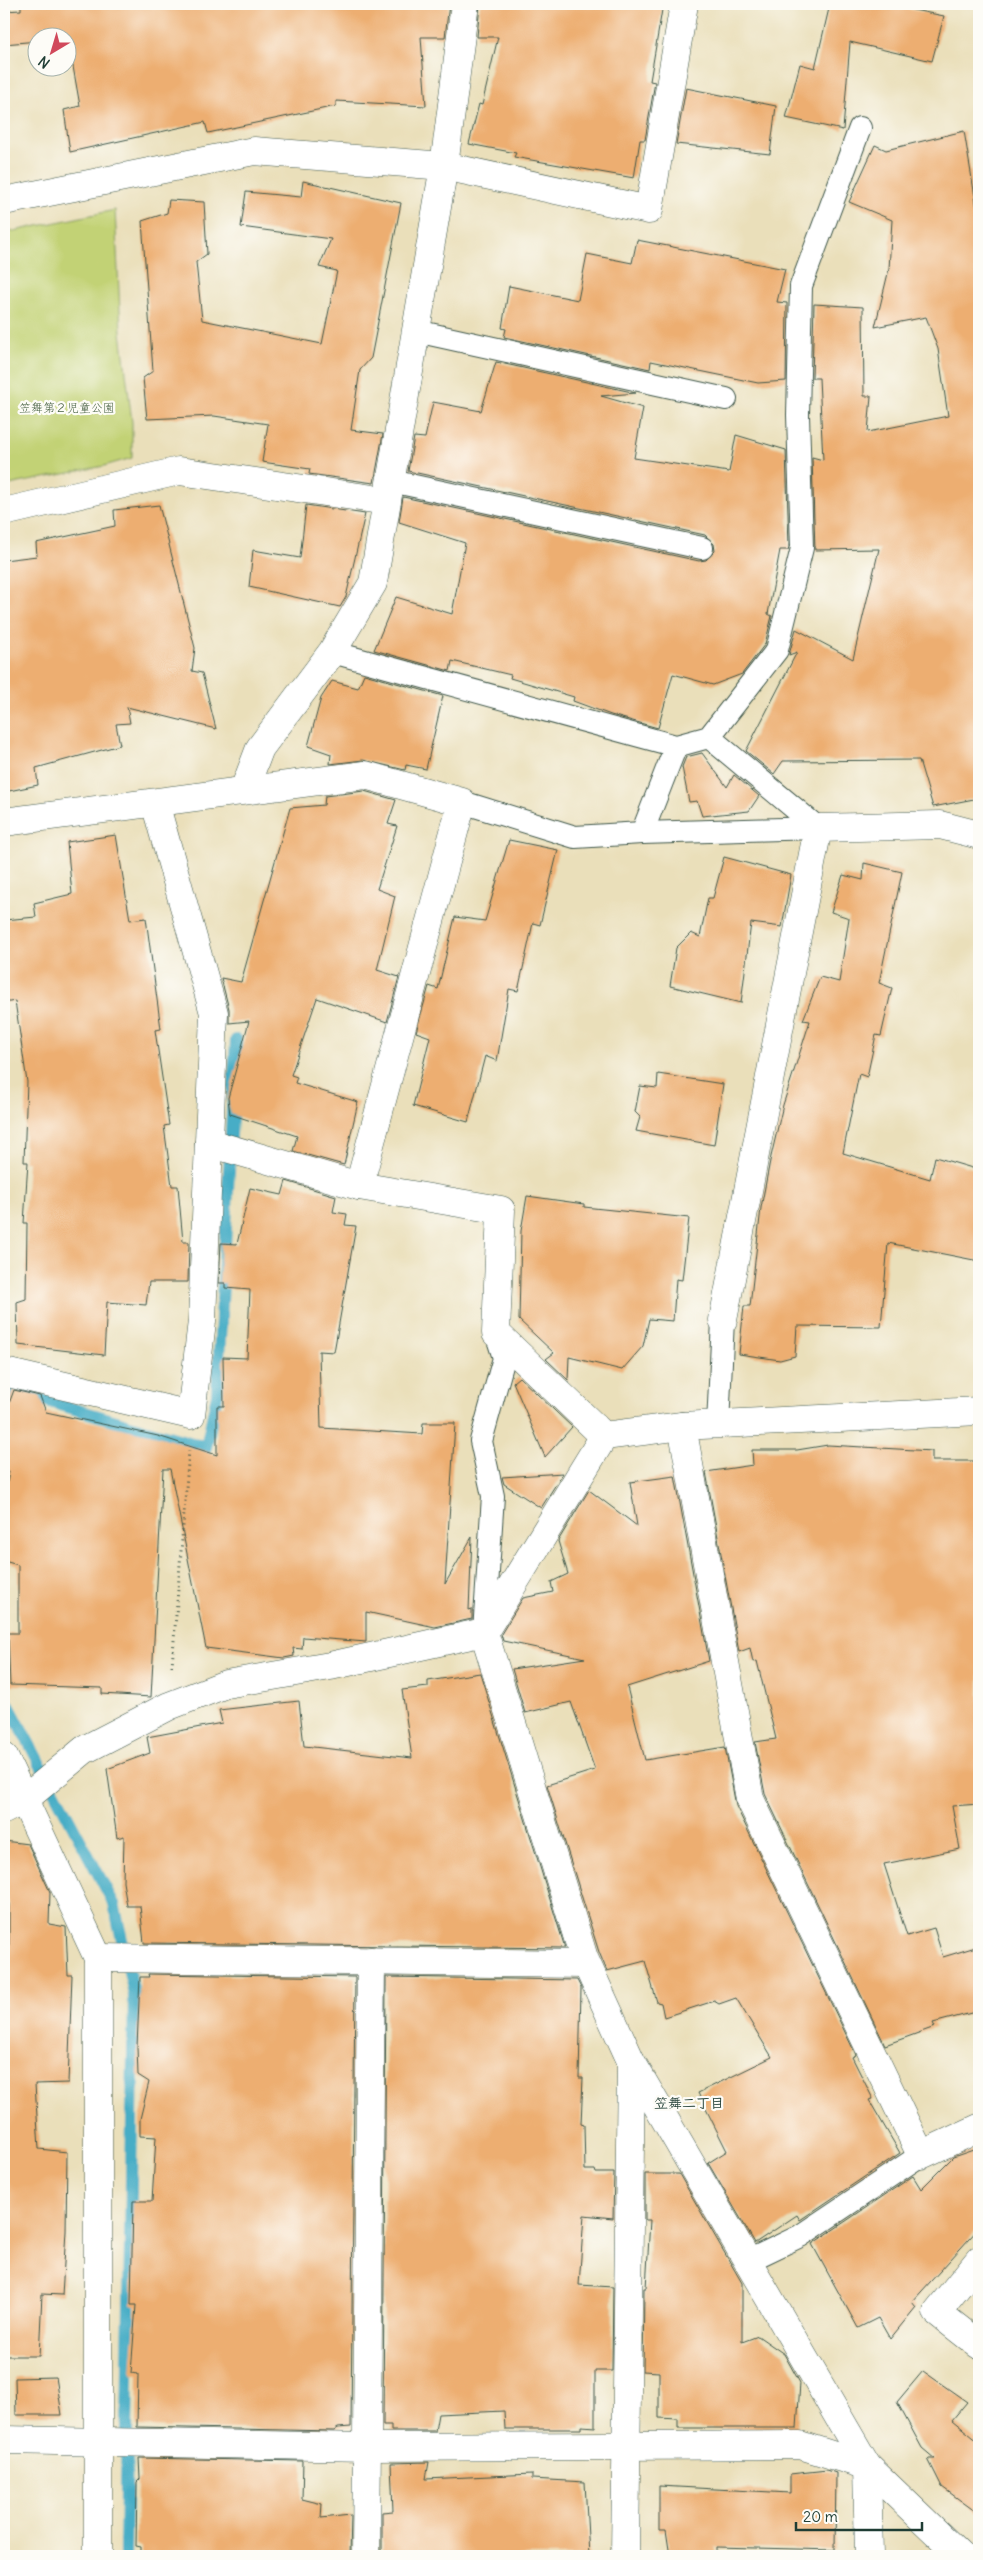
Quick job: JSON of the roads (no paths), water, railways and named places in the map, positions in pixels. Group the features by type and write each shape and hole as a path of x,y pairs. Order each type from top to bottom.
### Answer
{"street":[{"path":"244,790 260,748 332,652 373,583 444,166 466,4"},
{"path":"4,201 254,151 444,166 649,210 684,4"},
{"path":"4,512 180,471 389,491"},
{"path":"4,822 155,804 244,790 364,775 462,802 359,1186"},
{"path":"4,1372 191,1415 202,1321 214,1012 155,804"},
{"path":"723,1320 818,828 940,825 979,835"},
{"path":"209,1143 359,1186 501,1210 496,1333 604,1436"},
{"path":"604,1436 682,1426 979,1411"},
{"path":"682,1426 750,1798 921,2155 979,2128"},
{"path":"14,1804 84,1750 169,1706 226,1684 330,1666 484,1632 604,1436"},
{"path":"484,1632 586,1964 631,2061 867,2466 961,2556"},
{"path":"4,1757 14,1804 98,1958 100,2442 98,2556"},
{"path":"98,1958 586,1964"},
{"path":"366,2556 371,1961"},
{"path":"625,2556 631,2061"},
{"path":"979,2260 937,2312 979,2345"},
{"path":"4,2440 368,2447 800,2445 867,2466"},
{"path":"867,2466 869,2556"}],"lane":[{"path":"332,652 676,746 709,736 777,650 802,548 798,415 800,286 860,128"},
{"path":"416,331 726,398"},
{"path":"389,491 702,548"},
{"path":"709,736 818,828"},
{"path":"642,834 676,746"},
{"path":"462,802 574,837 818,828"},
{"path":"718,1425 723,1320"},
{"path":"484,1632 493,1496 481,1441 504,1358 496,1333"},
{"path":"748,2261 800,2236 921,2155"}],"waterway":[{"path":"4,1398 12,1391 206,1447 217,1395 236,1040"},
{"path":"4,1696 114,1904 134,1994 125,2556"}],"district":[{"name":"笠舞二丁目","path":"689,2103"}],"park label":[{"name":"笠舞第２児童公園","path":"67,407"}]}
